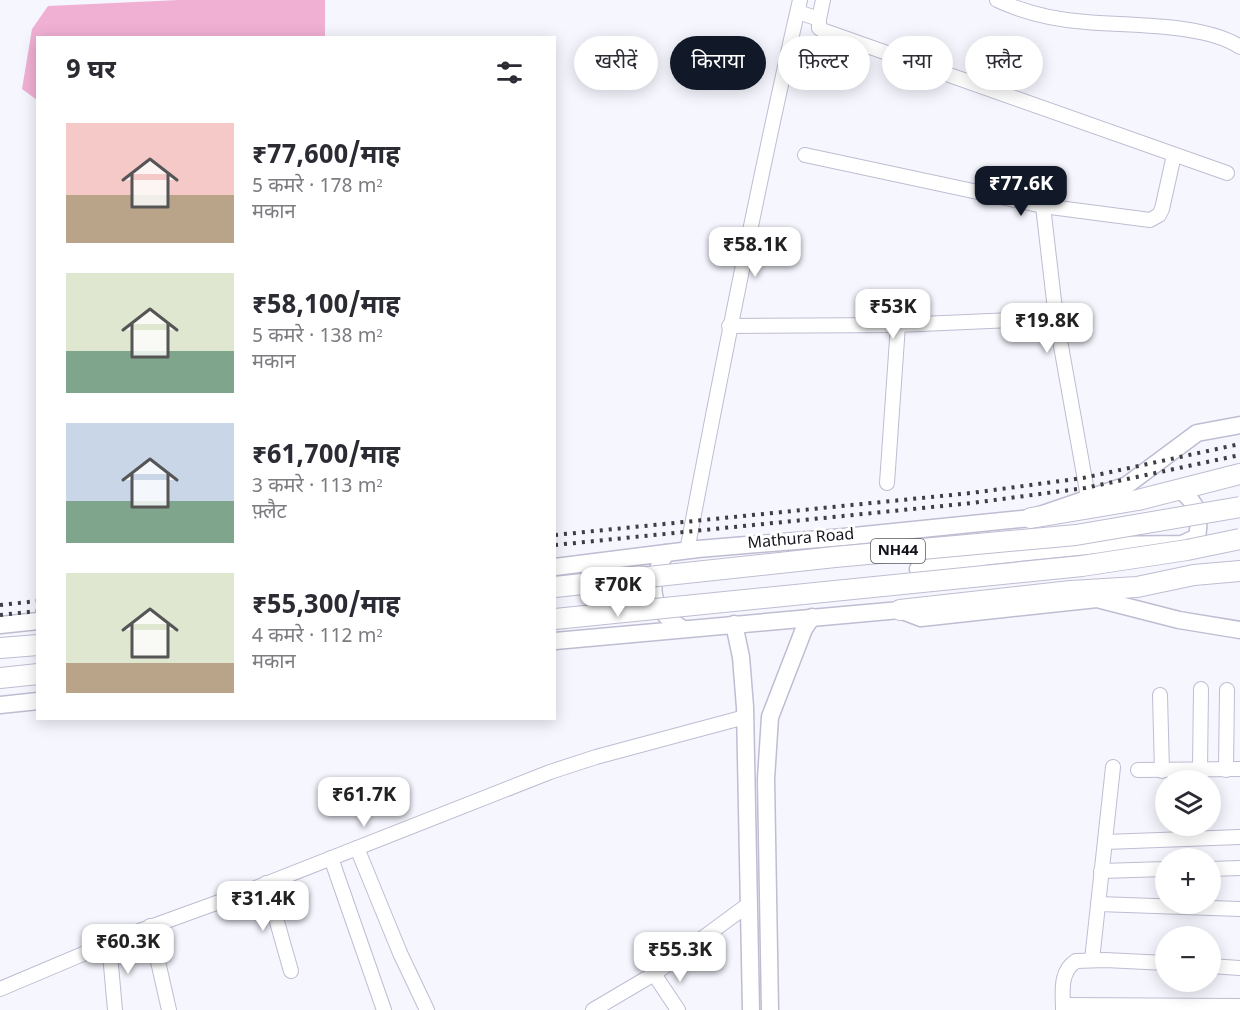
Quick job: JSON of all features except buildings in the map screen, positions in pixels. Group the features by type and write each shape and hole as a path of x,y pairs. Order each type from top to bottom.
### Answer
{"highway":[{"path":"1030,518 1138,500 1240,474"},
{"name":"Mathura Road","path":"556,587 835,557 1076,535 1240,507"},
{"name":"NH44","path":"556,619 1082,566 1187,550 1240,539"},
{"path":"908,609 1071,591 1137,587 1194,575 1240,571"},
{"path":"0,648 36,645"},
{"path":"0,678 36,674"}],"main road":[{"name":"Mathura Road","path":"556,567 666,553 1030,518 1127,485 1197,433 1240,425"},
{"path":"918,569 990,556 1097,545 1182,544 1197,537 1200,520 1193,501 1180,490"},
{"path":"902,531 915,556 918,569 908,609"},
{"path":"666,553 657,568 653,585 656,602 665,618 683,629"},
{"path":"556,641 908,609 921,618 1097,599 1179,620 1240,630"},
{"path":"770,1010 766,779 770,717 804,629 813,617"},
{"path":"0,625 36,621"},
{"path":"735,624 741,657 746,717 751,1010"},
{"path":"0,705 36,701"}],"street":[{"path":"823,0 819,19 819,28 822,30 1227,173"},
{"path":"997,0 1040,16 1085,22 1169,28 1224,38 1240,47"},
{"path":"687,551 729,326 799,6 819,19"},
{"path":"805,154 1043,206 1150,219 1156,218 1162,209 1174,155"},
{"path":"1043,206 1056,318 1089,497"},
{"path":"729,326 898,325 1056,318"},
{"path":"887,483 898,325"},
{"path":"1194,575 1240,563"},
{"path":"1200,689 1200,770"},
{"path":"1227,690 1233,770"},
{"path":"1160,695 1162,770"},
{"path":"0,989 150,926 266,884 550,772 746,717"},
{"path":"1092,960 1113,767"},
{"path":"1138,770 1155,771"},
{"path":"1104,842 1240,837"},
{"path":"357,848 400,953 427,1010"},
{"path":"331,858 384,1010"},
{"path":"1221,868 1240,868"},
{"path":"1101,871 1155,869"},
{"path":"266,884 291,971"},
{"path":"593,1010 654,974 749,904"},
{"path":"1098,904 1240,909"},
{"path":"150,926 169,1010"},
{"path":"109,943 115,1010"},
{"path":"1155,963 1076,961 1066,971 1063,981 1063,1007 1240,1006"},
{"path":"1221,967 1240,968"},
{"path":"654,974 678,1010"}],"shaded area":[{"path":"179,0 325,0 325,36 36,36 36,99 22,89 32,29 48,6"}],"railway":[{"path":"556,535 971,493 1083,478 1240,444"},
{"path":"556,545 972,503 1085,488 1240,455"},
{"path":"0,605 36,601"},
{"path":"0,615 36,611"}]}
